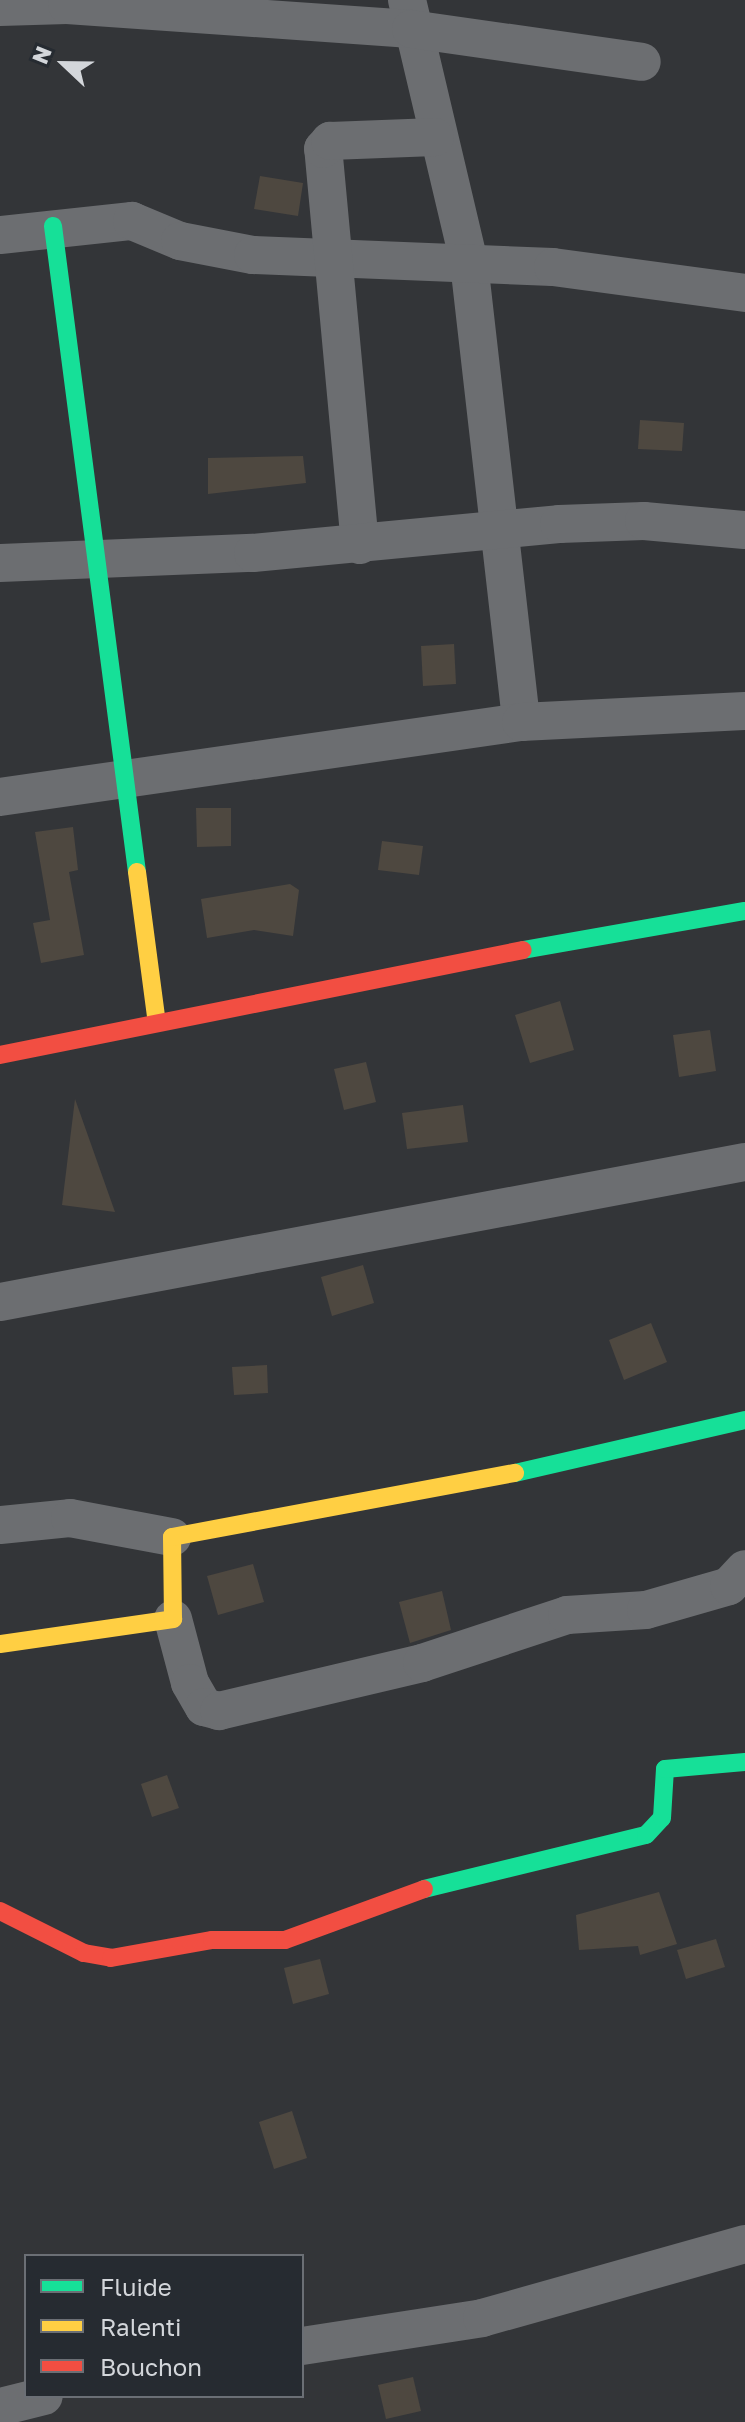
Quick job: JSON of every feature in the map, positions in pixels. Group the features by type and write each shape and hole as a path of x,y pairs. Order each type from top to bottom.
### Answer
{"street":[{"path":"0,7 67,5 409,15 642,62"},
{"path":"409,15 435,137 469,263 521,722"},
{"path":"360,545 323,149 330,141 435,137"},
{"path":"0,235 53,226 132,221 201,246 332,261 469,263 606,271 745,293"},
{"path":"53,226 92,558 127,775 157,1023"},
{"path":"0,563 360,545 501,530 644,521 745,530"},
{"path":"0,797 127,775 521,722 745,711"},
{"path":"0,1055 745,911"},
{"path":"0,1302 745,1162"},
{"path":"0,1525 70,1518 172,1537 419,1495 745,1420"},
{"path":"172,1537 173,1619 190,1683 204,1707 219,1711 422,1663 567,1615 646,1610 729,1586 745,1569"},
{"path":"0,1644 136,1620 173,1619"},
{"path":"0,1911 84,1953 111,1958 212,1940 285,1940 463,1875 646,1835 662,1818 665,1769 745,1762"},
{"path":"304,2346 482,2318 745,2244"},
{"path":"0,2407 36,2398"}],"building":[{"path":"260,176 303,183 298,216 254,209"},
{"path":"640,420 684,423 682,451 638,449"},
{"path":"303,456 306,483 208,494 208,458"},
{"path":"454,644 456,684 423,686 421,646"},
{"path":"196,808 231,808 231,846 197,847"},
{"path":"73,827 78,870 69,872 84,955 41,963 33,923 50,920 35,832"},
{"path":"382,841 423,846 419,875 378,870"},
{"path":"290,884 299,890 293,936 254,930 207,938 201,899"},
{"path":"560,1001 574,1050 530,1063 515,1015"},
{"path":"710,1030 716,1071 679,1077 673,1035"},
{"path":"366,1062 376,1102 344,1110 334,1069"},
{"path":"75,1099 115,1212 62,1205"},
{"path":"463,1105 468,1142 407,1149 402,1113"},
{"path":"363,1265 374,1303 332,1316 321,1277"},
{"path":"651,1323 667,1362 624,1380 609,1340"},
{"path":"267,1365 268,1393 234,1395 232,1367"},
{"path":"253,1564 264,1602 218,1615 207,1576"},
{"path":"442,1591 451,1630 410,1643 399,1602"},
{"path":"167,1775 179,1808 152,1817 141,1784"},
{"path":"659,1892 677,1944 640,1955 638,1946 579,1950 576,1915"},
{"path":"716,1939 725,1967 686,1979 677,1950"},
{"path":"320,1959 329,1994 293,2004 284,1968"},
{"path":"292,2111 307,2158 274,2169 259,2122"},
{"path":"413,2377 421,2411 386,2419 378,2385"}],"traffic: fast":[{"path":"53,226 137,872"},
{"path":"523,950 745,911"},
{"path":"515,1473 745,1420"},
{"path":"424,1889 646,1835 662,1818 665,1769 745,1762"}],"traffic: slow":[{"path":"137,872 157,1023"},
{"path":"0,1644 173,1619 172,1537 515,1473"}],"traffic: jam":[{"path":"0,1055 523,950"},
{"path":"0,1911 84,1953 111,1958 212,1940 285,1940 424,1889"}]}
